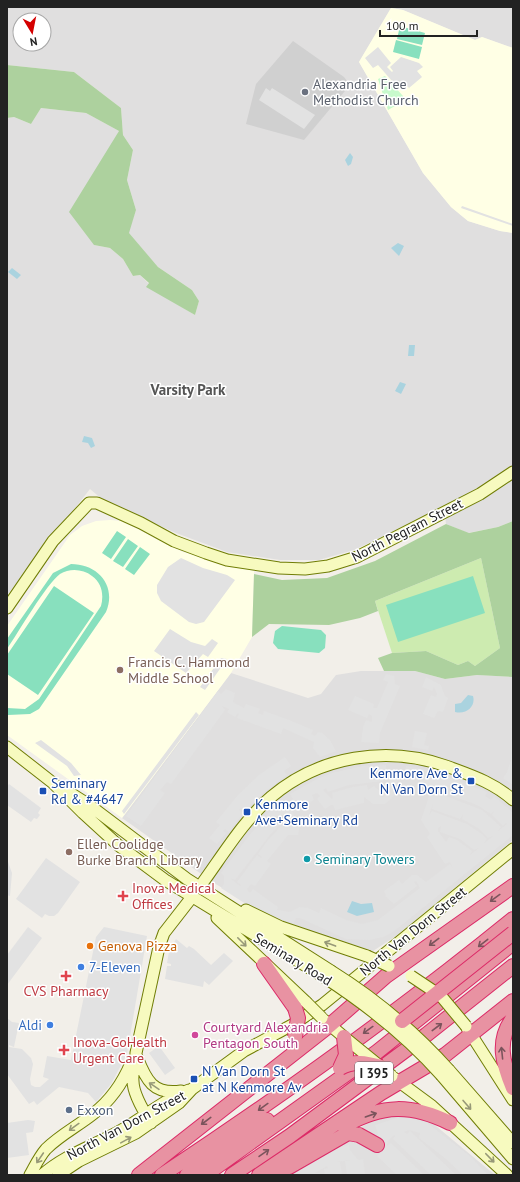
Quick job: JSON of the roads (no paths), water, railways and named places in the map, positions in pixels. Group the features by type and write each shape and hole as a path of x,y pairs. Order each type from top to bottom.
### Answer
{"highway":[{"path":"140,1175 237,1098 326,1021 372,987 392,967 513,886"},
{"name":"I 395","path":"162,1175 256,1111 390,1015 513,919"},
{"path":"398,1025 513,933"},
{"path":"205,1175 376,1052 513,943"},
{"path":"237,1098 284,1052 295,1038 300,1005 264,964"},
{"name":"I 395","path":"232,1175 290,1136 426,1035 513,966"},
{"path":"261,1174 396,1079 445,1055 469,1030 513,1001"},
{"path":"513,1018 505,1031 502,1046 504,1065 513,1088"},
{"path":"340,1068 346,1055 344,1037"},
{"path":"186,1175 340,1068 351,1063 359,1062 381,1067"},
{"path":"261,1174 352,1122 382,1111 405,1108 420,1110 450,1123"},
{"path":"261,1174 289,1168 348,1133 359,1135 377,1144"}],"main road":[{"name":"North Pegram Street","path":"7,608 53,541 89,503 104,511 114,511 141,523 174,541 218,557 279,568 310,568 328,566 357,557 480,494 513,472"},
{"name":"Seminary Road","path":"7,747 86,809 197,883 328,974"},
{"path":"513,800 494,785 482,779 425,760 406,757 381,756 341,761 308,773 272,796 246,823 197,883 249,912 282,927 367,956 392,967 411,976 441,996 469,1030 513,1100"},
{"name":"Seminary Road","path":"86,809 124,849 165,880 192,897 328,974 362,990 398,1025 418,1036 512,1158"},
{"name":"North Van Dorn Street","path":"42,1175 60,1161 83,1148 148,1119 179,1103 192,1089 244,1051 292,1025 322,1004 513,850"},
{"path":"148,1119 133,1088 133,1077 136,1064 136,1053 158,947 164,933 192,897 226,926 264,964"},
{"path":"300,1005 326,1021 381,1067 432,1106 507,1175"},
{"path":"136,1053 145,1077 156,1088 174,1092 192,1089"},
{"path":"30,1175 38,1159 53,1143 101,1107 114,1093 136,1053"},
{"path":"128,1070 127,1081 130,1097 148,1119"},
{"name":"Seminary Road","path":"445,1073 513,1143"},
{"name":"North Van Dorn Street","path":"58,1175 70,1166 128,1138 148,1119"},
{"path":"53,1143 60,1161 70,1166"}],"water":[{"path":"350,153 353,157 351,164 348,166 345,160"},
{"path":"398,243 404,246 399,256 391,248"},
{"path":"12,268 21,275 17,279 8,272"},
{"path":"409,345 415,345 414,356 408,356"},
{"path":"400,382 406,384 401,394 395,391"},
{"path":"84,436 92,438 95,446 91,448 88,443 82,442"},
{"path":"468,695 473,696 474,700 470,709 459,713 455,712 455,704 461,703"},
{"path":"352,901 361,904 372,903 374,912 357,916 347,912"}],"place":[{"name":"Alexandria Free Methodist Church","path":"305,92"},
{"name":"Francis C. Hammond Middle School","path":"120,670"},
{"name":"Kenmore Ave & N Van Dorn St","path":"471,781"},
{"name":"Seminary Rd & #4647","path":"43,791"},
{"name":"Kenmore Ave+Seminary Rd","path":"247,812"},
{"name":"Ellen Coolidge Burke Branch Library","path":"69,852"},
{"name":"Seminary Towers","path":"307,859"},
{"name":"Inova Medical Offices","path":"123,896"},
{"name":"Genova Pizza","path":"90,946"},
{"name":"7-Eleven","path":"81,967"},
{"name":"CVS Pharmacy","path":"66,976"},
{"name":"Aldi","path":"50,1025"},
{"name":"Courtyard Alexandria Pentagon South","path":"195,1035"},
{"name":"Inova-GoHealth Urgent Care","path":"64,1050"},
{"name":"N Van Dorn St at N Kenmore Av","path":"194,1079"},
{"name":"Exxon","path":"69,1110"}],"district":[{"name":"Varsity Park","path":"188,390"}]}
